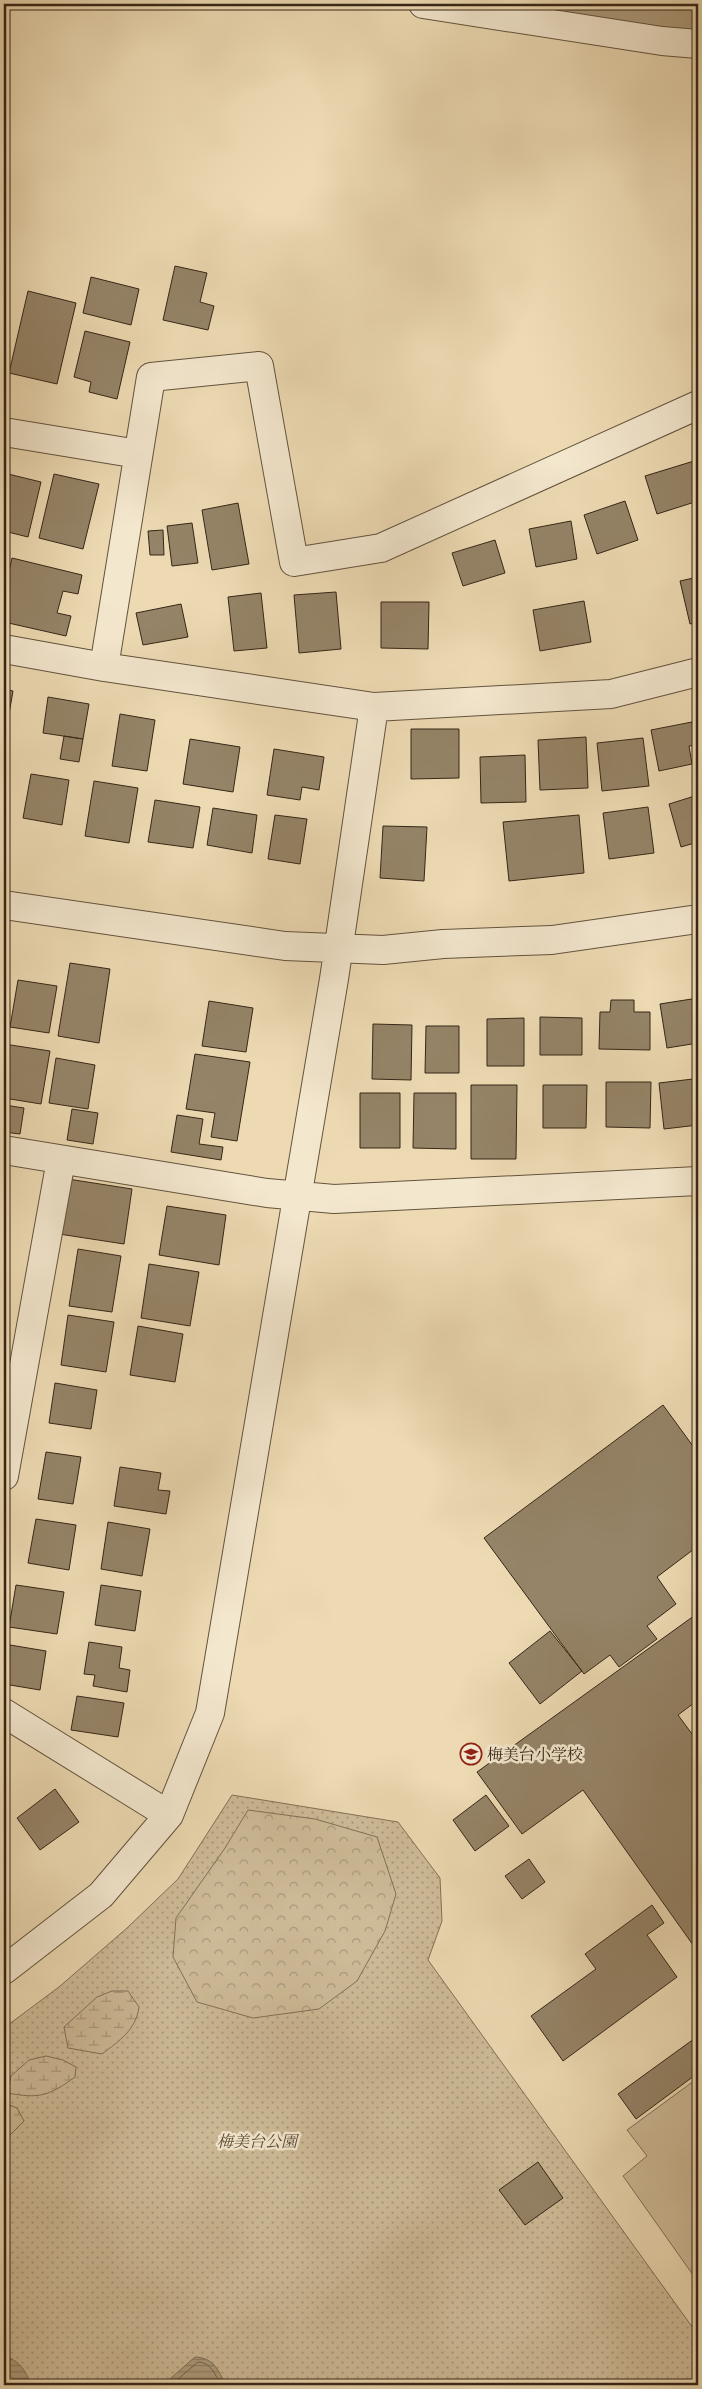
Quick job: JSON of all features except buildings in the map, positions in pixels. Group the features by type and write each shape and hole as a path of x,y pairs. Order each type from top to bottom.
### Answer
{"street":[{"path":"423,4 662,41 698,44"},
{"path":"104,667 151,377 259,366 294,562 381,548 698,405"},
{"path":"4,432 138,454"},
{"path":"4,649 104,667 374,707 610,694 698,672"},
{"path":"4,1970 101,1895 169,1815 210,1713 338,948 374,707"},
{"path":"4,905 285,946 383,950 443,944 552,940 698,919"},
{"path":"4,1150 267,1193 334,1199 698,1181"},
{"path":"4,1476 61,1160"},
{"path":"4,1713 169,1815"}],"green space":[{"name":"梅美台公園","path":"232,1795 398,1822 440,1878 442,1921 428,1960 698,2335 698,2385 4,2385 4,2028 59,1987 127,1928 178,1879"},
{"path":"248,1810 315,1819 377,1837 396,1894 385,1931 357,1981 319,2009 253,2018 197,2002 173,1957 176,1918 225,1848"},
{"path":"112,1991 128,1991 139,2007 130,2029 102,2054 68,2048 64,2027 97,1997"},
{"path":"46,2056 63,2060 76,2067 75,2077 51,2092 36,2096 8,2093 11,2076 29,2060"},
{"path":"698,2078 698,2282 623,2176 647,2156 627,2130"},
{"path":"4,2103 17,2108 24,2121 4,2141"}],"water":[{"path":"4,2355 14,2360 21,2367 31,2385 19,2385 4,2369"},
{"path":"195,2357 211,2362 226,2385 163,2385"}],"waterway":[{"path":"597,4 698,21"}],"place":[{"name":"梅美台小学校","path":"471,1754"}]}
